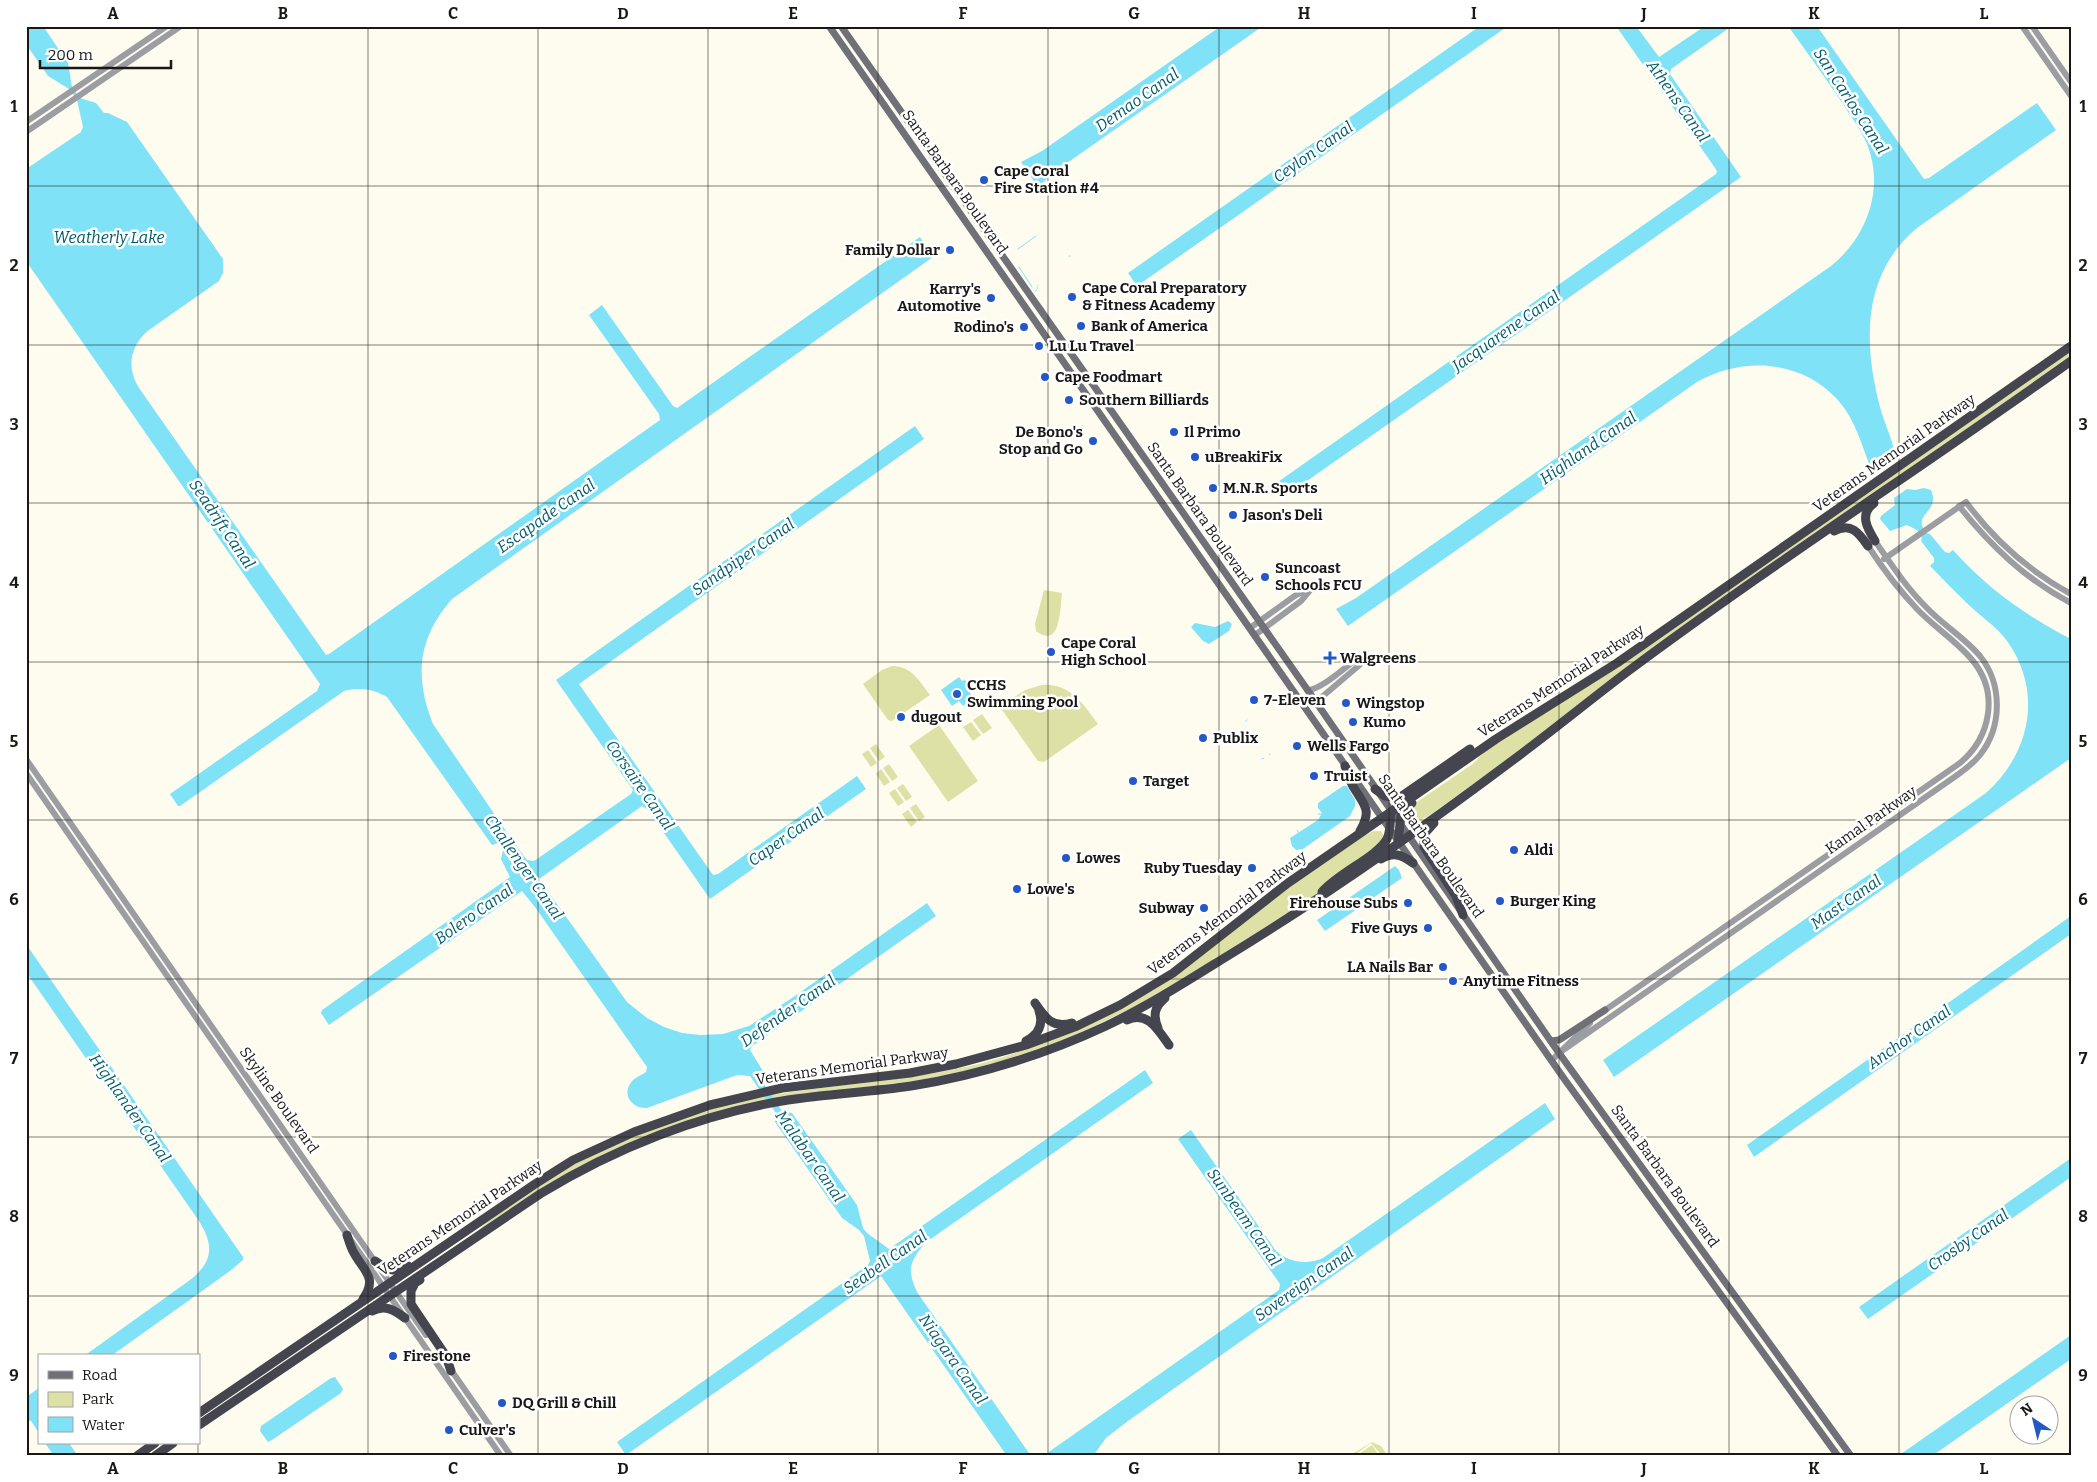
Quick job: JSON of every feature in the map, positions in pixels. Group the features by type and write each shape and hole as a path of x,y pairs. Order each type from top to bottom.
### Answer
{"highway":[{"name":"Veterans Memorial Parkway","path":"200,1412 492,1212 560,1168 625,1136 682,1114 758,1093 782,1088 910,1073 990,1056 1052,1036 1120,1005 1173,973 1282,887 1487,745 1630,655 2071,346"},
{"name":"Veterans Memorial Parkway","path":"200,1425 540,1194 594,1164 669,1132 719,1116 786,1101 896,1088 950,1079 990,1069 1051,1049 1111,1024 1144,1006 1306,907 1510,762 1626,672 2071,361"},
{"path":"1872,544 1865,522 1868,508 1952,449 1986,420"},
{"path":"1760,578 1776,572 1836,530 1844,527 1855,530 1872,544"},
{"path":"1375,789 1385,796 1399,798 1471,749 1487,745"},
{"path":"1398,842 1401,815 1406,808 1473,761 1487,745"},
{"path":"1463,915 1456,896 1424,849 1423,837 1431,825 1484,787 1510,762"},
{"path":"1345,766 1352,786 1366,809 1366,820 1359,834"},
{"path":"1316,900 1330,883 1381,846 1387,839 1390,830 1391,812"},
{"path":"1306,907 1318,903 1386,856 1399,855 1413,863"},
{"path":"1169,1044 1158,1028 1154,1017 1156,1007 1164,999 1276,931 1286,920"},
{"path":"910,1073 932,1065 992,1051 1034,1037 1041,1024 1041,1017 1037,1006 1051,1023 1058,1025 1068,1024 1119,1000 1157,979 1173,973"},
{"path":"1051,1049 1057,1051 1067,1048 1133,1017 1144,1018 1158,1028"},
{"path":"375,1261 387,1269 397,1271 404,1269 471,1223 492,1212"},
{"path":"347,1235 353,1252 370,1278 369,1289 360,1303"},
{"path":"443,1260 415,1283 411,1292 410,1302 446,1356 451,1371"},
{"path":"292,1361 312,1352 378,1308 392,1309 405,1318"},
{"path":"132,1456 140,1454 154,1444"},
{"path":"156,1456 172,1444"}],"main road":[{"name":"Santa Barbara Boulevard","path":"841,26 1316,702 1344,746 1559,1053 1851,1456"},
{"name":"Santa Barbara Boulevard","path":"831,28 1398,842 1552,1060 1838,1456"},
{"path":"831,28 841,33 869,73 880,83"},
{"path":"1299,699 1310,702 1334,737 1344,746"},
{"path":"1551,1041 1559,1040 1605,1010"}],"street":[{"path":"81,90 167,26"},
{"path":"26,122 70,97 181,26"},
{"path":"2022,26 2071,96"},
{"path":"2032,26 2071,82"},
{"path":"26,132 70,97"},
{"path":"1878,562 1966,502 1993,535 2013,554 2045,579 2071,594"},
{"path":"1959,506 1988,542 2008,560 2038,584 2071,603"},
{"name":"Kamal Parkway","path":"1559,1053 1961,772 1983,750 1990,737 1996,715 1996,693 1989,672 1976,652 1913,594 1886,557 1872,544"},
{"name":"Kamal Parkway","path":"1552,1060 1605,1010 1952,769 1965,759 1978,744 1987,723 1989,708 1986,685 1980,671 1968,655 1917,609 1878,562 1872,544"},
{"path":"1250,628 1296,595 1311,589 1301,601 1255,636"},
{"path":"1307,690 1324,683 1361,659 1316,702"},
{"name":"Skyline Boulevard","path":"26,759 375,1261 387,1285"},
{"name":"Skyline Boulevard","path":"26,773 347,1235 451,1371 511,1456"},
{"name":"Skyline Boulevard","path":"393,1294 405,1318 500,1456"}],"green space":[{"path":"2071,350 2071,355 2027,387 1633,662 1500,765 1427,817 1412,823 1404,822 1403,817 1411,806 1474,763 1489,747"},
{"path":"1044,590 1062,593 1058,625 1050,635 1044,635 1036,631 1035,624"},
{"path":"892,666 910,671 930,695 892,721 888,720 863,684 882,670"},
{"path":"1042,685 1052,685 1068,691 1081,702 1098,724 1044,762 1038,761 1000,707 1025,690"},
{"path":"982,714 992,728 983,734 973,720"},
{"path":"971,722 981,735 973,741 963,727"},
{"path":"939,725 978,781 948,802 909,746"},
{"path":"876,744 885,757 879,761 870,748"},
{"path":"868,750 877,763 871,767 862,754"},
{"path":"889,764 898,777 892,781 883,768"},
{"path":"881,769 890,782 884,786 876,774"},
{"path":"903,784 912,797 906,801 897,788"},
{"path":"895,789 904,802 898,806 889,793"},
{"path":"916,804 925,817 919,821 910,808"},
{"path":"908,810 917,822 911,827 902,814"},
{"path":"1374,831 1381,831 1384,836 1379,844 1329,881 1315,895 1275,923 1138,1005 1067,1039 1022,1056 957,1073 914,1081 809,1094 633,1141 587,1163 479,1230 503,1209 561,1172 592,1155 658,1126 727,1105 762,1097 916,1076 974,1065 1031,1047 1096,1020 1142,997 1172,978 1294,883 1364,835"},
{"path":"1372,1442 1381,1446 1388,1456 1382,1456 1371,1443 1353,1456 1349,1456"},
{"path":"1372,1445 1379,1456 1356,1456"}],"water":[{"path":"26,26 43,26 68,63 72,87 80,98 96,103 104,113 127,122 223,259 223,273 219,281 143,336 134,350 131,365 132,373 139,388 326,655 660,420 659,414 589,315 602,305 673,406 677,408 920,237 933,257 452,599 432,628 426,643 423,658 423,690 433,724 508,834 504,840 509,846 515,844 527,860 534,861 631,794 633,790 556,680 915,426 924,439 579,684 713,875 718,874 857,776 866,789 710,899 648,810 642,806 539,879 627,1002 647,1018 664,1027 682,1033 700,1035 723,1034 749,1026 927,903 936,916 752,1046 750,1050 763,1071 762,1081 782,1111 792,1113 857,1205 863,1228 889,1249 1145,1070 1153,1083 925,1243 911,1266 917,1292 1031,1456 1007,1456 881,1276 626,1455 617,1442 868,1265 870,1261 864,1236 842,1218 775,1122 776,1113 750,1076 737,1075 647,1108 634,1104 628,1098 627,1093 631,1082 646,1072 647,1067 522,891 329,1025 321,1013 322,1010 510,877 501,859 503,850 498,843 492,845 387,697 377,692 366,690 344,691 180,806 178,806 170,794 317,691 320,684 26,261 26,169 81,132 83,127 77,100 69,89 48,76 26,44"},
{"name":"Demao Canal","path":"1221,26 1263,26 1057,170 1038,187 1021,162 1042,151"},
{"name":"Ceylon Canal","path":"1480,26 1508,26 1137,286 1128,273"},
{"path":"1616,26 1636,26 1659,57 1705,26 1732,26 1671,69 1670,74 1741,177 1284,497 1275,484 1716,174 1717,171 1713,165"},
{"path":"1788,26 1817,26 1924,179 1929,178 2037,103 2056,130 1917,228 1899,246 1886,266 1877,288 1872,310 1871,358 1874,383 1880,407 1895,454 1875,468 1870,466 1848,413 1836,398 1821,385 1805,376 1787,369 1769,366 1732,368 1697,382 1348,626 1336,609 1356,598 1831,266 1854,241 1863,226 1873,194 1872,161 1867,144 1841,101"},
{"name":"Mast Canal","path":"1924,488 1931,490 1933,498 1932,504 1922,521 1922,526 1926,533 1930,534 1945,552 1949,553 1953,550 1979,577 2023,611 2071,639 2071,758 1614,1077 1603,1060 1986,793 2001,777 2013,759 2022,741 2027,721 2028,701 2025,680 2018,660 1999,631 1966,602 1930,566 1934,562 1934,558 1921,541 1922,537 1917,530 1907,525 1890,531 1880,519 1881,516 1895,505 1894,498 1907,489"},
{"path":"1228,621 1232,624 1229,631 1209,644 1203,641 1191,627 1195,623 1215,627"},
{"path":"959,677 968,684 965,686 974,698 963,706 959,701 952,706 941,690"},
{"path":"1343,786 1347,786 1355,800 1355,806 1350,816 1303,849 1296,850 1292,846 1290,838 1318,820 1322,813 1318,808 1318,803"},
{"path":"1395,866 1402,878 1325,931 1317,920"},
{"name":"Anchor Canal","path":"2071,916 2071,934 1754,1157 1747,1145"},
{"name":"Highlander Canal","path":"26,944 243,1257 243,1260 230,1271 114,1354 87,1354 197,1274 207,1260 209,1246 199,1221 26,972"},
{"path":"1545,1103 1555,1119 1128,1421 1106,1438 1093,1456 1043,1456 1279,1290 1280,1284 1178,1139 1191,1130 1276,1251 1287,1258 1299,1262 1311,1262 1323,1258"},
{"name":"Crosby Canal","path":"2071,1158 2071,1177 1868,1319 1859,1307"},
{"path":"2071,1335 2071,1359 2021,1394 2010,1394 2010,1402 1932,1456 1898,1456"},
{"path":"335,1377 343,1389 341,1393 268,1442 260,1431 261,1426"},
{"path":"38,1389 38,1432 31,1421 26,1420 26,1397"},
{"path":"46,1444 70,1444 78,1456 54,1456"}],"waterway":[{"path":"1018,249 1036,236"},
{"path":"1019,267 1032,287"},
{"name":"Challenger Canal","path":"502,836 512,850"}],"place":[{"name":"Cape Coral Fire Station #4","path":"984,180"},
{"name":"Family Dollar","path":"950,250"},
{"name":"Cape Coral Preparatory & Fitness Academy","path":"1072,297"},
{"name":"Karry's Automotive","path":"991,298"},
{"name":"Bank of America","path":"1081,326"},
{"name":"Rodino's","path":"1024,327"},
{"name":"Lu Lu Travel","path":"1039,346"},
{"name":"Cape Foodmart","path":"1045,377"},
{"name":"Southern Billiards","path":"1069,400"},
{"name":"Il Primo","path":"1174,432"},
{"name":"De Bono's Stop and Go","path":"1093,441"},
{"name":"uBreakiFix","path":"1195,457"},
{"name":"M.N.R. Sports","path":"1213,488"},
{"name":"Jason's Deli","path":"1233,515"},
{"name":"Suncoast Schools FCU","path":"1265,577"},
{"name":"Cape Coral High School","path":"1051,652"},
{"name":"Walgreens","path":"1330,658"},
{"name":"CCHS Swimming Pool","path":"957,694"},
{"name":"7-Eleven","path":"1254,700"},
{"name":"Wingstop","path":"1346,703"},
{"name":"dugout","path":"901,717"},
{"name":"Kumo","path":"1353,722"},
{"name":"Publix","path":"1203,738"},
{"name":"Wells Fargo","path":"1297,746"},
{"name":"Truist","path":"1314,776"},
{"name":"Target","path":"1133,781"},
{"name":"Aldi","path":"1514,850"},
{"name":"Lowes","path":"1066,858"},
{"name":"Ruby Tuesday","path":"1252,868"},
{"name":"Lowe's","path":"1017,889"},
{"name":"Burger King","path":"1500,901"},
{"name":"Firehouse Subs","path":"1408,903"},
{"name":"Subway","path":"1204,908"},
{"name":"Five Guys","path":"1428,928"},
{"name":"LA Nails Bar","path":"1443,967"},
{"name":"Anytime Fitness","path":"1453,981"},
{"name":"Firestone","path":"393,1356"},
{"name":"DQ Grill & Chill","path":"502,1403"},
{"name":"Culver's","path":"449,1430"}],"water label":[{"name":"Athens Canal","path":"1678,101"},
{"name":"San Carlos Canal","path":"1851,101"},
{"name":"Weatherly Lake","path":"109,237"},
{"name":"Jacquarene Canal","path":"1506,331"},
{"name":"Highland Canal","path":"1588,448"},
{"name":"Escapade Canal","path":"546,516"},
{"name":"Seadrift Canal","path":"222,524"},
{"name":"Sandpiper Canal","path":"743,557"},
{"name":"Corsaire Canal","path":"640,785"},
{"name":"Caper Canal","path":"786,837"},
{"name":"Bolero Canal","path":"474,914"},
{"name":"Defender Canal","path":"788,1011"},
{"name":"Malabar Canal","path":"810,1156"},
{"name":"Sunbeam Canal","path":"1244,1217"},
{"name":"Seabell Canal","path":"885,1262"},
{"name":"Sovereign Canal","path":"1304,1284"},
{"name":"Niagara Canal","path":"953,1359"}]}
